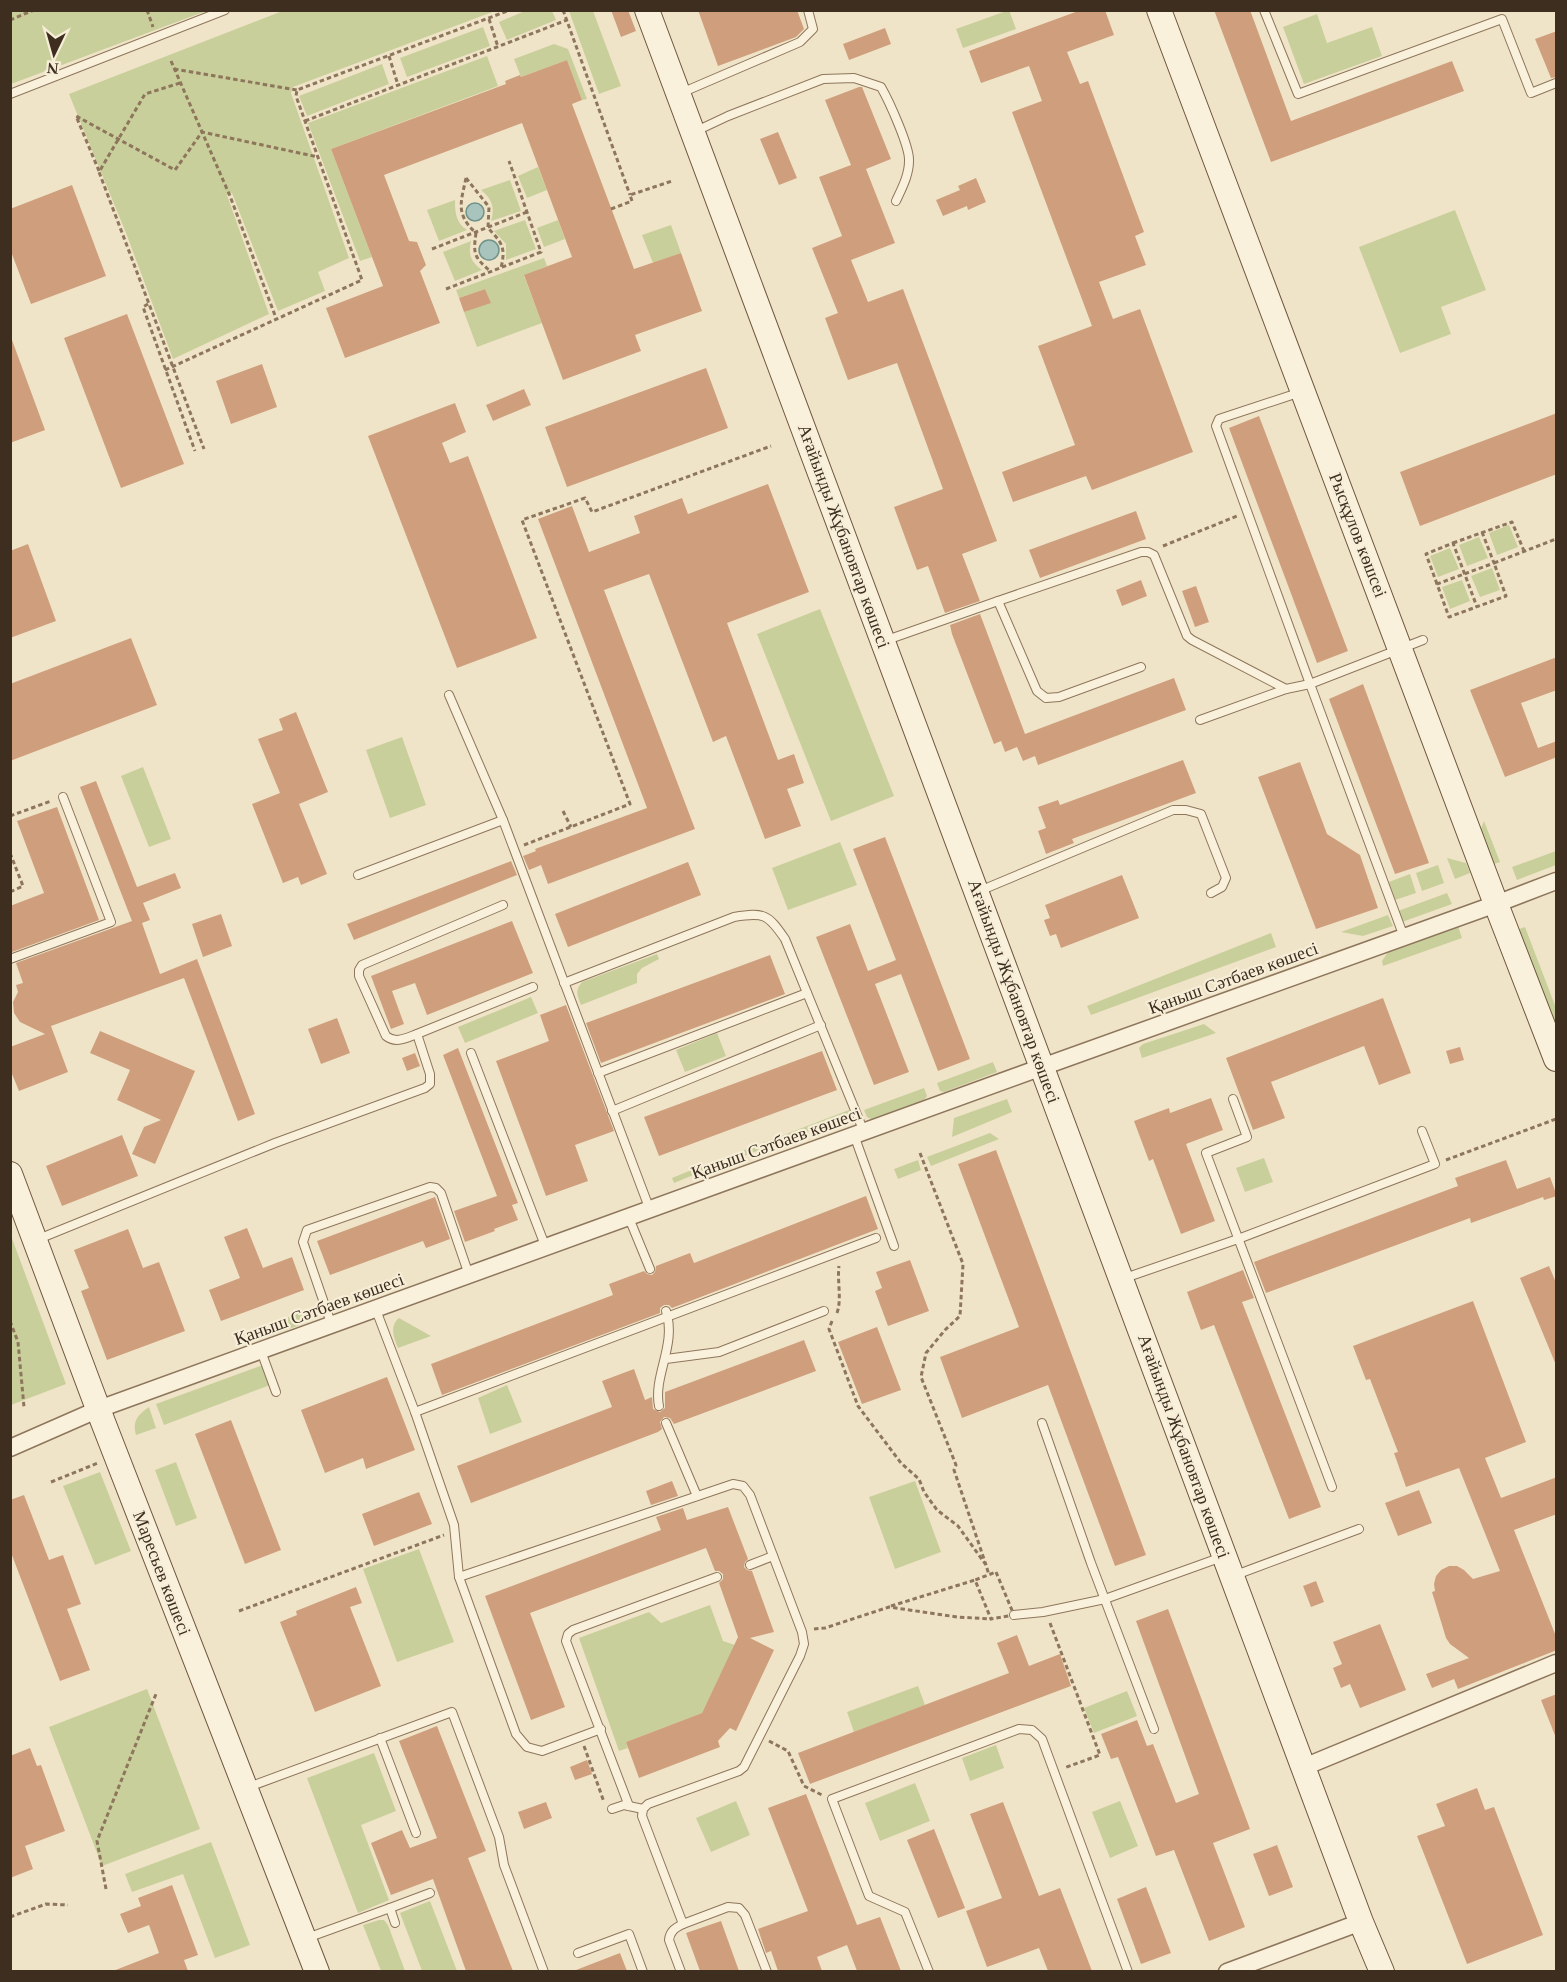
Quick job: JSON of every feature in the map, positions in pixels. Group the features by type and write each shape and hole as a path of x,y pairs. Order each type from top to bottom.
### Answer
{"street":[{"name":"Ағайынды Жұбановтар көшесі","path":"647,10 1361,1922 1382,1971"},
{"name":"Рысқұлов көшсеі","path":"1159,10 1304,391 1412,644 1496,904 1557,1059"},
{"name":"Қаныш Сәтбаев көшесі","path":"10,1448 99,1409 1557,881"},
{"name":"Маресьев көшесі","path":"10,1174 317,1971"},
{"path":"1304,1767 1557,1663"},
{"path":"1227,1971 1361,1922"}],"lane":[{"path":"10,94 225,10"},
{"path":"678,94 800,42 813,30 808,10"},
{"path":"1264,10 1298,94 1502,20 1531,93 1557,83"},
{"path":"693,132 823,79 854,78 881,87 890,104 910,158 908,174 896,201"},
{"path":"1304,391 1220,419 1216,426 1404,937"},
{"path":"884,642 1141,552 1148,552 1154,555 1187,636 1286,690"},
{"path":"998,601 1037,691 1046,698 1059,697 1141,667"},
{"path":"1200,720 1310,684 1412,644"},
{"path":"449,695 503,820 650,1210"},
{"path":"10,959 111,922 63,797"},
{"path":"977,892 1173,810 1186,810 1201,814 1226,878 1222,887 1211,893"},
{"path":"358,875 503,820"},
{"path":"503,905 362,965 359,976 386,1036 391,1040 399,1041 533,987"},
{"path":"564,983 734,917 756,913 772,920 785,939 821,1025 859,1133 894,1246"},
{"path":"598,1073 807,993"},
{"path":"612,1111 821,1025"},
{"path":"35,1240 275,1143 425,1088 430,1083 430,1074 417,1034"},
{"path":"471,1053 546,1248"},
{"path":"1233,1099 1248,1137 1206,1153 1332,1487"},
{"path":"1122,1279 1238,1239 1435,1164 1422,1131"},
{"path":"332,1326 303,1242 307,1230 430,1187 436,1188 441,1193 470,1276"},
{"path":"630,1218 650,1269"},
{"path":"415,1412 667,1314 876,1238"},
{"path":"376,1310 415,1412 454,1532 459,1577 516,1734 527,1747 542,1750 601,1730"},
{"path":"666,1359 719,1352 824,1311"},
{"path":"659,1406 657,1396 669,1345 667,1314"},
{"path":"261,1351 276,1392"},
{"path":"666,1423 697,1496"},
{"path":"1042,1423 1154,1729"},
{"path":"459,1577 733,1484 743,1486 750,1495 802,1632 804,1644 744,1767 739,1771 648,1804 643,1809 642,1816 683,1924"},
{"path":"1014,1615 1105,1599 1359,1529"},
{"path":"750,1565 773,1556"},
{"path":"628,1806 566,1641 568,1634 573,1630 717,1577"},
{"path":"246,1788 452,1712 498,1838 504,1865 544,1971"},
{"path":"929,1971 905,1912 869,1896 832,1799 1019,1729 1032,1730 1042,1739 1128,1971"},
{"path":"380,1738 416,1833"},
{"path":"612,1809 628,1806 643,1809"},
{"path":"305,1939 430,1893"},
{"path":"681,1971 669,1940 673,1930 728,1907 739,1908 745,1915 767,1971"},
{"path":"390,1908 396,1923"},
{"path":"578,1953 629,1934 643,1971"}],"path":[{"path":"10,20 34,10"},
{"path":"147,10 154,31"},
{"path":"174,69 297,90 510,10"},
{"path":"563,10 632,201 611,209"},
{"path":"489,19 498,46"},
{"path":"305,121 567,20"},
{"path":"389,56 398,85"},
{"path":"171,61 230,196 276,318"},
{"path":"99,172 145,94 180,83"},
{"path":"165,370 362,280 296,96 297,90"},
{"path":"202,132 175,170 76,116 204,449"},
{"path":"202,132 318,157"},
{"path":"446,289 541,252 509,161"},
{"path":"476,232 466,224 462,215 460,204 466,178 489,207 488,228 503,247 501,268"},
{"path":"630,195 672,181"},
{"path":"432,249 527,212"},
{"path":"476,232 473,248 475,257 490,272"},
{"path":"148,304 143,307 195,451"},
{"path":"513,848 630,804 522,520 585,498 592,512 771,446"},
{"path":"1148,552 1247,512"},
{"path":"1482,532 1506,596 1449,617 1426,554 1482,532 1512,522 1524,551"},
{"path":"1437,584 1557,539"},
{"path":"1454,543 1477,607"},
{"path":"10,816 63,797"},
{"path":"563,811 571,827"},
{"path":"10,853 23,886 10,892"},
{"path":"1435,1164 1557,1119"},
{"path":"920,1153 963,1264 960,1316 926,1353 921,1377 956,1465 954,1470 989,1575"},
{"path":"839,1261 840,1306 829,1329 858,1406 901,1463 919,1479 924,1492 937,1510 958,1526 986,1565"},
{"path":"10,1321 18,1342 24,1407"},
{"path":"51,1482 102,1461"},
{"path":"239,1611 454,1532"},
{"path":"802,1632 825,1628 889,1607 975,1580 996,1572 1014,1615 991,1618 957,1617 889,1607"},
{"path":"975,1580 991,1618"},
{"path":"1046,1611 1100,1755 1054,1771"},
{"path":"106,1889 97,1842 156,1694"},
{"path":"760,1735 788,1751 804,1786 832,1799"},
{"path":"580,1737 605,1804 612,1809"},
{"path":"10,1917 46,1904 68,1905"}],"green space":[{"path":"11,10 206,10 206,11 11,84"},
{"path":"285,10 495,11 293,87 291,93 349,258 318,272 325,291 278,311 232,193 227,195 269,314 173,359 126,233 69,94"},
{"path":"527,10 552,11 556,20 507,40 499,22"},
{"path":"1009,10 1016,29 963,48 956,29"},
{"path":"569,11 593,11 621,86 599,94"},
{"path":"1317,14 1327,43 1372,27 1382,56 1304,84 1283,27"},
{"path":"483,27 490,46 407,77 400,58"},
{"path":"554,44 568,49 587,99 582,100 567,60 521,77 514,59"},
{"path":"487,56 498,86 331,149 372,257 360,261 308,123"},
{"path":"382,64 389,84 307,116 299,96"},
{"path":"538,167 547,190 527,198 518,176"},
{"path":"510,180 521,211 491,221 492,204 481,190"},
{"path":"455,200 457,217 460,224 467,230 439,241 427,210"},
{"path":"1455,210 1486,290 1441,307 1451,334 1400,353 1359,247"},
{"path":"525,220 536,249 506,260 506,244 494,231"},
{"path":"558,220 565,239 544,247 537,228"},
{"path":"671,225 681,253 653,263 642,235"},
{"path":"471,241 471,258 482,270 455,281 443,252"},
{"path":"544,258 547,266 524,276 542,323 477,347 464,312 490,302 485,289 459,298 456,290"},
{"path":"1509,525 1518,547 1497,555 1489,533"},
{"path":"1479,537 1488,558 1467,566 1459,545"},
{"path":"1450,548 1459,569 1438,577 1430,556"},
{"path":"1492,568 1500,590 1480,597 1471,576"},
{"path":"1462,580 1470,601 1450,609 1442,587"},
{"path":"820,609 894,796 831,821 757,634"},
{"path":"402,737 426,805 390,818 366,750"},
{"path":"143,767 171,839 149,847 121,776"},
{"path":"1484,821 1500,862 1491,865 1479,834"},
{"path":"840,842 857,885 788,910 772,868"},
{"path":"1556,851 1556,865 1517,880 1512,867"},
{"path":"1447,858 1466,863 1470,873 1455,879"},
{"path":"1438,865 1444,883 1422,891 1416,873"},
{"path":"1410,874 1416,893 1395,900 1389,882"},
{"path":"1447,893 1452,904 1402,922 1398,911"},
{"path":"1388,915 1393,926 1363,936 1341,932"},
{"path":"1458,926 1462,938 1383,966 1382,961 1388,952"},
{"path":"1525,927 1556,1008 1556,1043 1514,931"},
{"path":"1271,933 1276,947 1091,1015 1087,1006"},
{"path":"657,954 659,959 642,968 637,974 637,983 581,1005 577,993 582,982"},
{"path":"531,997 538,1013 465,1043 458,1027"},
{"path":"1204,1024 1216,1033 1142,1058 1139,1048 1143,1044"},
{"path":"717,1033 726,1056 685,1072 676,1050"},
{"path":"993,1062 997,1072 944,1092 940,1091 937,1083"},
{"path":"924,1088 927,1096 923,1102 873,1120 867,1117 864,1110"},
{"path":"1007,1099 1012,1112 952,1137 954,1118"},
{"path":"849,1110 851,1115 718,1166 716,1161"},
{"path":"990,1133 999,1139 931,1166 927,1157"},
{"path":"1264,1158 1273,1182 1245,1192 1236,1168"},
{"path":"918,1160 921,1170 898,1179 894,1169"},
{"path":"706,1164 708,1169 674,1183 672,1178"},
{"path":"10,1233 66,1384 11,1405 10,1405"},
{"path":"305,1311 307,1317 303,1324 255,1341 248,1338 247,1332"},
{"path":"399,1318 431,1336 398,1348 393,1328"},
{"path":"263,1365 270,1385 164,1425 156,1404"},
{"path":"507,1385 522,1422 490,1434 478,1398"},
{"path":"149,1407 156,1428 136,1435 137,1419"},
{"path":"176,1462 197,1518 176,1526 155,1470"},
{"path":"100,1472 131,1551 95,1565 63,1486"},
{"path":"915,1481 941,1552 895,1569 869,1497"},
{"path":"419,1549 454,1642 397,1662 363,1569"},
{"path":"710,1605 723,1641 735,1645 702,1713 626,1742 628,1748 619,1751 579,1638 649,1612 661,1623"},
{"path":"918,1686 925,1705 854,1732 847,1712"},
{"path":"147,1689 200,1829 102,1866 49,1727"},
{"path":"1127,1691 1137,1716 1094,1733 1084,1708"},
{"path":"996,1745 1004,1768 970,1781 962,1758"},
{"path":"374,1753 396,1811 361,1825 389,1900 358,1913 307,1778"},
{"path":"915,1783 930,1821 880,1841 865,1803"},
{"path":"736,1801 750,1835 711,1852 696,1818"},
{"path":"1120,1801 1138,1846 1110,1858 1092,1812"},
{"path":"211,1842 250,1945 215,1958 183,1874 132,1892 125,1874"},
{"path":"430,1901 457,1971 422,1971 400,1913"},
{"path":"384,1920 388,1925 405,1971 381,1971 363,1925"}],"water":[{"path":"471,203 479,203 484,208 482,219 471,221 466,216 466,208"},
{"path":"489,240 496,243 499,250 496,257 489,260 482,257 479,250 482,243"}],"building":[{"path":"611,10 628,10 636,31 621,37"},
{"path":"698,10 797,10 804,29 796,37 718,66"},
{"path":"1081,10 1105,10 1114,35 1067,52 1080,84 1088,81 1144,232 1135,236 1146,265 1099,282 1113,319 1140,309 1193,452 1092,490 1086,476 1013,502 1002,472 1075,445 1038,346 1092,326 1012,112 1042,101 1029,66 981,83 969,51"},
{"path":"1214,10 1250,10 1291,121 1452,61 1464,91 1271,162"},
{"path":"885,28 891,44 849,60 843,44"},
{"path":"1557,31 1557,77 1551,78 1535,39"},
{"path":"567,60 582,100 572,104 634,269 681,253 702,311 635,335 641,351 563,380 524,275 572,257 522,123 384,175 409,241 417,242 426,265 420,271 440,323 345,358 326,308 383,286 331,149 506,84 505,81 520,75 521,77"},
{"path":"862,87 891,159 866,169 895,243 851,260 868,302 903,289 997,541 962,554 980,601 945,613 928,566 917,570 894,507 943,489 897,363 848,380 825,318 838,313 812,248 842,236 819,177 851,165 825,100"},
{"path":"778,132 797,178 779,185 760,139"},
{"path":"976,178 986,202 968,210 967,206 943,216 936,200 960,190 958,186"},
{"path":"72,185 106,276 31,304 10,249 10,209"},
{"path":"485,289 491,303 464,312 459,298"},
{"path":"127,314 184,464 121,488 64,338"},
{"path":"10,340 12,340 45,430 10,443"},
{"path":"262,364 277,407 231,424 216,381"},
{"path":"706,368 728,428 567,487 545,427"},
{"path":"524,389 531,405 493,421 486,405"},
{"path":"455,403 466,432 442,443 450,463 468,456 537,638 457,668 368,436"},
{"path":"1557,413 1557,474 1420,526 1400,472"},
{"path":"1259,416 1348,651 1317,663 1229,428"},
{"path":"768,484 809,592 727,623 778,760 794,754 804,783 787,789 801,826 765,839 726,736 713,742 649,574 604,590 695,829 548,884 541,865 529,870 523,856 536,851 535,849 647,808 538,519 572,506 589,552 640,533 634,516 682,498 688,514"},
{"path":"1136,511 1146,539 1040,578 1029,550"},
{"path":"28,544 56,621 10,638 10,551"},
{"path":"1141,580 1147,596 1122,606 1116,590"},
{"path":"1196,586 1209,622 1195,627 1182,591"},
{"path":"980,614 1025,734 1174,678 1186,710 1038,765 1035,756 1023,761 1017,747 1005,752 1001,741 994,744 952,634 950,625"},
{"path":"131,638 157,705 10,761 10,684"},
{"path":"1557,657 1557,690 1521,703 1538,748 1557,741 1557,757 1505,777 1470,690"},
{"path":"1363,684 1429,863 1395,874 1329,699"},
{"path":"296,712 328,792 299,804 327,874 301,885 298,877 283,883 252,804 280,793 258,739 283,730 279,719"},
{"path":"1183,760 1196,793 1072,839 1074,843 1046,854 1038,831 1046,828 1038,807 1058,800 1060,805"},
{"path":"1300,762 1327,834 1360,855 1378,908 1316,929 1258,777"},
{"path":"96,781 137,887 175,873 181,888 143,903 150,920 142,923 160,974 197,959 255,1114 238,1121 184,978 51,1026 68,1072 19,1091 10,1069 10,1047 45,1034 20,1022 14,1013 13,1002 18,992 16,985 23,983 16,963 132,921 80,787"},
{"path":"57,807 99,920 12,952 10,906 44,893 17,821"},
{"path":"885,837 970,1059 938,1071 901,974 875,984 909,1072 874,1085 816,937 850,924 868,971 896,960 853,849"},
{"path":"511,861 517,875 354,940 347,924"},
{"path":"688,862 701,895 568,947 555,914"},
{"path":"1122,875 1139,918 1061,948 1056,934 1050,936 1044,920 1050,918 1045,905"},
{"path":"221,914 232,946 203,957 192,924"},
{"path":"512,921 533,973 427,1015 415,983 392,991 404,1024 391,1029 371,976"},
{"path":"770,955 785,994 601,1063 586,1023"},
{"path":"1383,998 1411,1073 1379,1085 1364,1046 1271,1082 1285,1118 1253,1130 1226,1058"},
{"path":"566,1005 614,1131 575,1145 588,1181 546,1196 496,1061 549,1041 540,1015"},
{"path":"337,1018 350,1053 321,1064 308,1029"},
{"path":"100,1031 195,1071 155,1164 132,1154 144,1127 161,1120 117,1100 130,1070 90,1053"},
{"path":"1460,1047 1464,1060 1450,1064 1446,1051"},
{"path":"458,1048 518,1203 512,1205 518,1220 465,1242 454,1211 497,1196 443,1055"},
{"path":"822,1051 837,1090 659,1156 644,1117"},
{"path":"415,1053 420,1066 407,1071 402,1058"},
{"path":"1211,1098 1223,1130 1186,1144 1215,1221 1181,1234 1153,1159 1149,1161 1134,1121 1169,1108 1170,1113"},
{"path":"122,1135 138,1176 62,1206 46,1166"},
{"path":"996,1150 1146,1555 1115,1566 1048,1385 962,1418 940,1357 1019,1327 958,1164"},
{"path":"1506,1160 1517,1189 1550,1177 1557,1196 1544,1200 1543,1197 1471,1223 1470,1218 1266,1293 1254,1262 1458,1186 1455,1178"},
{"path":"866,1196 878,1229 672,1308 664,1305 660,1308 660,1313 442,1395 431,1364 613,1295 609,1284 644,1271 652,1275 656,1266 690,1253 694,1263"},
{"path":"435,1197 450,1239 426,1248 423,1241 330,1275 317,1241"},
{"path":"247,1228 263,1268 292,1257 304,1290 221,1321 209,1290 240,1278 224,1237"},
{"path":"128,1229 143,1268 159,1262 185,1331 107,1360 81,1291 89,1288 74,1250"},
{"path":"910,1260 929,1311 888,1326 875,1291 882,1288 876,1272"},
{"path":"1549,1266 1557,1285 1556,1365 1520,1278"},
{"path":"1243,1270 1254,1298 1242,1302 1321,1507 1289,1519 1214,1325 1201,1330 1187,1292"},
{"path":"1473,1301 1526,1442 1485,1458 1501,1498 1557,1477 1557,1514 1514,1530 1557,1639 1557,1650 1458,1689 1454,1679 1432,1688 1426,1674 1469,1658 1450,1644 1446,1638 1432,1592 1435,1591 1436,1576 1449,1566 1457,1566 1473,1579 1500,1571 1459,1468 1406,1487 1394,1453 1398,1452 1370,1379 1366,1380 1353,1346"},
{"path":"877,1327 901,1390 862,1404 838,1342"},
{"path":"804,1340 816,1371 674,1424 670,1418 664,1417 660,1422 662,1429 658,1432 471,1503 457,1466 612,1407 602,1381 634,1369 645,1400 652,1397 653,1409 660,1412 665,1408 665,1392"},
{"path":"387,1377 415,1450 366,1469 363,1458 325,1473 301,1410"},
{"path":"231,1420 281,1550 245,1564 195,1434"},
{"path":"672,1481 678,1496 651,1505 646,1491"},
{"path":"1419,1490 1432,1523 1398,1536 1385,1503"},
{"path":"419,1492 432,1524 374,1546 362,1514"},
{"path":"24,1495 49,1560 63,1555 81,1604 67,1609 90,1670 60,1681 10,1550 10,1500"},
{"path":"728,1507 748,1559 744,1567 752,1571 774,1632 750,1638 774,1650 736,1731 730,1728 718,1741 720,1747 639,1778 626,1742 702,1713 738,1637 719,1583 723,1579 723,1574 715,1571 706,1548 530,1613 565,1707 531,1720 485,1596 661,1530 656,1517 683,1508 687,1520"},
{"path":"1316,1581 1324,1602 1311,1607 1303,1586"},
{"path":"356,1587 362,1603 350,1607 381,1686 315,1712 280,1622 297,1615 296,1611"},
{"path":"1168,1609 1250,1829 1213,1843 1245,1927 1209,1941 1174,1850 1156,1856 1118,1757 1111,1759 1101,1734 1137,1720 1147,1746 1153,1744 1176,1803 1199,1794 1136,1621"},
{"path":"1380,1624 1406,1690 1360,1708 1350,1684 1341,1688 1333,1668 1342,1664 1333,1642"},
{"path":"1017,1635 1029,1666 1060,1654 1071,1686 810,1784 798,1753 1009,1673 997,1643"},
{"path":"1557,1694 1557,1738 1556,1738 1541,1700"},
{"path":"437,1726 486,1851 468,1858 513,1971 466,1971 433,1879 391,1895 371,1843 402,1830 410,1848 437,1838 399,1741"},
{"path":"30,1748 37,1766 41,1765 65,1831 25,1846 33,1869 10,1878 10,1756"},
{"path":"587,1760 592,1774 575,1780 570,1767"},
{"path":"1477,1788 1485,1810 1494,1807 1543,1935 1467,1964 1417,1836 1445,1826 1436,1804"},
{"path":"806,1794 857,1925 880,1917 901,1971 857,1971 847,1945 817,1957 822,1971 778,1971 771,1951 766,1953 758,1929 808,1911 768,1808"},
{"path":"546,1802 552,1818 524,1829 518,1812"},
{"path":"1003,1802 1039,1896 1060,1888 1092,1971 1048,1971 1039,1948 987,1967 966,1911 1002,1898 970,1814"},
{"path":"934,1829 965,1908 938,1918 907,1840"},
{"path":"1277,1845 1293,1887 1269,1896 1253,1854"},
{"path":"172,1885 198,1955 184,1960 188,1971 113,1971 159,1953 149,1925 128,1933 120,1914 141,1906 138,1898"},
{"path":"1146,1887 1171,1953 1141,1964 1117,1899"},
{"path":"721,1921 739,1971 700,1971 686,1933"},
{"path":"620,1953 627,1971 576,1971 576,1970"}]}
